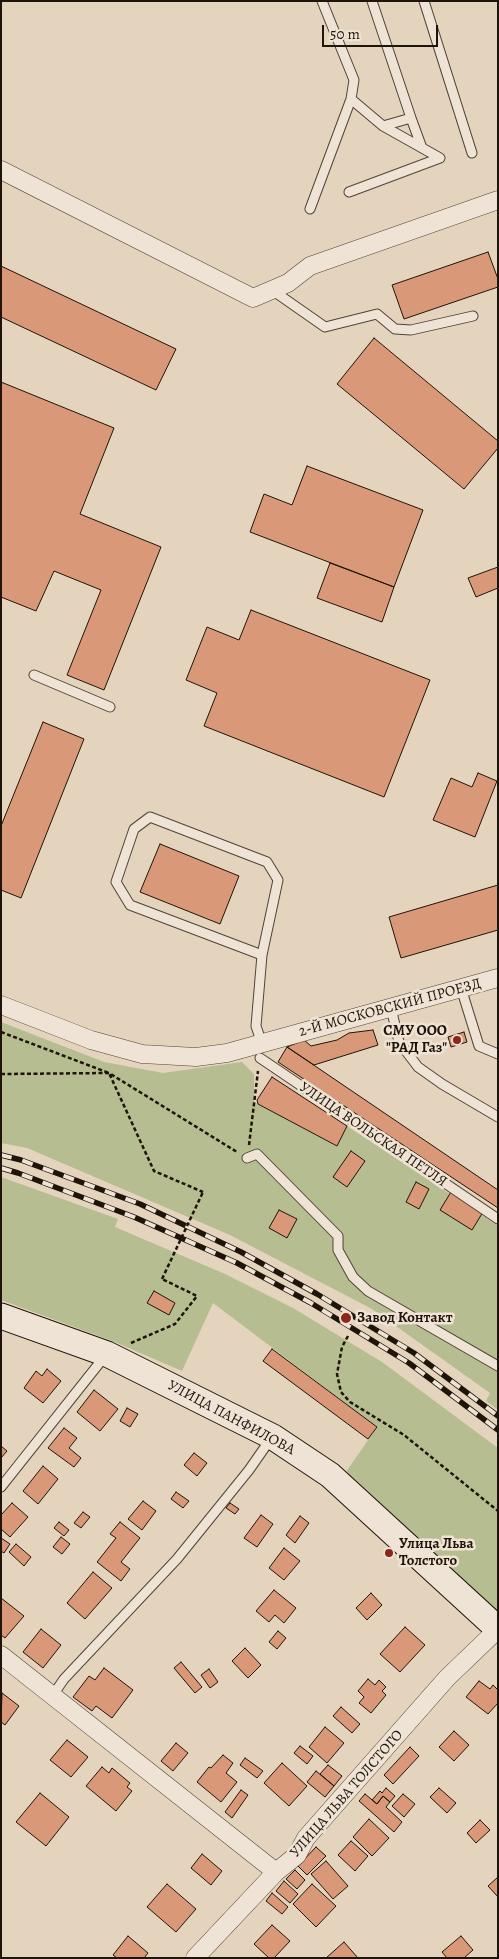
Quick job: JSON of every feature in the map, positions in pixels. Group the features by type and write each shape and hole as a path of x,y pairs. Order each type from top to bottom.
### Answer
{"main road":[{"name":"УЛИЦА ПАНФИЛОВА","path":"1,1316 107,1354 273,1437 330,1475 498,1629"}],"street":[{"path":"1,170 254,298 288,283 310,266 498,200"},
{"name":"2-Й МОСКОВСКИЙ ПРОЕЗД","path":"1,1005 91,1040 142,1054 196,1057 261,1051 282,1038 498,978"},
{"name":"УЛИЦА ЛЬВА ТОЛСТОГО","path":"195,1958 276,1872 297,1856 306,1838 447,1678 498,1629"},
{"path":"1,1655 276,1872"}],"lane":[{"path":"310,209 352,99 354,80 322,1"},
{"path":"372,1 422,148"},
{"path":"424,1 472,153"},
{"path":"349,192 440,158 383,126 352,99"},
{"path":"383,126 411,118"},
{"path":"272,290 325,327 377,314 395,329 411,330 473,316"},
{"path":"34,675 110,707"},
{"path":"261,1051 256,1026 262,955 278,880 267,862 150,817 134,829 116,882 130,905 262,955"},
{"path":"461,988 479,1046 498,1054"},
{"path":"391,1008 399,1042 418,1067 442,1084 498,1117"},
{"name":"УЛИЦА ВОЛЬСКАЯ ПЕТЛЯ","path":"261,1051 498,1219"},
{"path":"247,1158 257,1154 338,1236 338,1250 353,1277 368,1291 498,1366"},
{"path":"1,1487 107,1354"},
{"path":"53,1695 64,1679 177,1559 249,1470 273,1437"}],"path":[{"path":"1,1032 109,1072 247,1158 261,1051"},
{"path":"1,1074 109,1072"},
{"path":"107,1354 174,1324 198,1296 162,1279 203,1192 154,1170 109,1072"},
{"path":"348,1336 342,1347 337,1374 340,1392 350,1402 404,1436 498,1511"}],"green space":[{"path":"1,1022 104,1062 163,1073 242,1062 254,1074 254,1102 336,1146 347,1126 498,1226 498,1410 486,1401 490,1393 372,1309 230,1235 27,1148 1,1143"},
{"path":"1,1177 118,1219 115,1227 225,1274 293,1308 382,1362 498,1448 498,1613 346,1472 377,1427 213,1303 182,1371 115,1342 1,1300"}],"building":[{"path":"488,252 498,279 498,287 404,319 392,285"},
{"path":"1,266 176,349 156,390 1,317"},
{"path":"374,338 498,441 498,448 464,489 337,384"},
{"path":"1,382 114,428 80,514 161,547 104,690 67,675 101,590 54,571 36,611 1,597"},
{"path":"307,466 423,510 394,587 250,532 264,494 292,505"},
{"path":"330,563 394,587 382,622 317,598"},
{"path":"498,567 498,588 476,597 468,578"},
{"path":"251,610 430,680 384,797 204,726 217,693 186,680 207,627 239,640"},
{"path":"43,722 84,739 21,898 1,890 1,826"},
{"path":"478,773 497,781 475,837 433,820 451,778 472,787"},
{"path":"160,844 239,876 220,924 140,892"},
{"path":"498,885 498,930 401,958 389,917"},
{"path":"373,1030 378,1045 314,1065 287,1047 304,1040 311,1046 337,1040 349,1033"},
{"name":"СМУ ООО \"РАД Газ\"","path":"464,1032 467,1042 451,1047 448,1037"},
{"path":"287,1047 498,1190 498,1208 278,1062"},
{"path":"272,1077 347,1126 337,1146 258,1104 257,1100"},
{"path":"351,1151 365,1161 347,1187 333,1177"},
{"path":"416,1182 429,1189 419,1209 406,1202"},
{"path":"451,1192 483,1212 472,1230 440,1210"},
{"path":"279,1210 297,1219 287,1238 269,1228"},
{"path":"154,1291 175,1303 169,1315 147,1303"},
{"path":"272,1349 377,1427 368,1439 263,1361"},
{"path":"47,1369 61,1381 43,1403 24,1388 36,1371 42,1376"},
{"path":"94,1390 118,1409 100,1431 77,1412"},
{"path":"127,1408 138,1414 130,1427 120,1421"},
{"path":"64,1428 77,1438 69,1448 81,1458 74,1467 48,1448"},
{"path":"1,1446 7,1451 1,1458"},
{"path":"194,1453 207,1463 197,1476 184,1465"},
{"path":"43,1466 58,1479 38,1504 23,1491"},
{"path":"176,1492 189,1501 183,1508 171,1499"},
{"path":"143,1501 156,1511 142,1530 128,1519"},
{"path":"12,1503 28,1517 10,1537 1,1529 1,1515"},
{"path":"230,1503 239,1509 235,1514 226,1508"},
{"path":"83,1512 90,1517 81,1528 74,1523"},
{"path":"261,1515 273,1524 257,1547 244,1538"},
{"path":"300,1516 309,1523 295,1543 286,1535"},
{"path":"59,1522 69,1530 64,1536 54,1528"},
{"path":"120,1522 140,1538 121,1562 130,1569 121,1581 97,1562 116,1538 110,1534"},
{"path":"61,1537 70,1544 62,1554 53,1547"},
{"path":"1,1538 10,1544 4,1553 1,1551"},
{"path":"16,1544 31,1557 24,1566 9,1552"},
{"path":"284,1548 300,1561 284,1580 269,1568"},
{"path":"93,1572 112,1588 85,1619 67,1603"},
{"path":"274,1590 296,1608 284,1623 275,1615 269,1622 256,1611"},
{"path":"371,1593 382,1605 367,1620 356,1608"},
{"path":"1,1598 24,1616 5,1638 1,1635"},
{"path":"405,1627 425,1645 400,1672 380,1654"},
{"path":"41,1629 61,1645 43,1668 23,1652"},
{"path":"278,1631 286,1638 277,1649 269,1642"},
{"path":"245,1648 261,1665 248,1678 232,1661"},
{"path":"181,1662 202,1687 195,1693 174,1668"},
{"path":"104,1668 133,1690 112,1718 96,1706 92,1711 73,1697 89,1676 95,1680"},
{"path":"209,1669 218,1682 210,1688 201,1675"},
{"path":"368,1679 375,1685 379,1680 386,1687 382,1691 386,1695 371,1713 359,1703 364,1697 358,1691"},
{"path":"479,1681 490,1689 493,1685 498,1690 498,1703 488,1714 466,1697"},
{"path":"2,1693 19,1706 5,1725 1,1722"},
{"path":"341,1707 360,1724 352,1733 333,1716"},
{"path":"325,1727 344,1743 327,1763 309,1747"},
{"path":"454,1731 469,1745 454,1761 439,1747"},
{"path":"67,1740 88,1757 71,1777 50,1760"},
{"path":"176,1743 188,1753 173,1771 161,1761"},
{"path":"300,1746 313,1756 307,1764 294,1753"},
{"path":"410,1747 419,1756 393,1784 384,1775"},
{"path":"223,1755 233,1763 226,1773 237,1782 221,1802 197,1782 209,1767 211,1768"},
{"path":"245,1758 263,1771 257,1778 240,1765"},
{"path":"282,1763 307,1786 289,1806 264,1783"},
{"path":"328,1765 342,1776 334,1786 320,1774"},
{"path":"102,1767 109,1773 112,1768 130,1783 127,1787 132,1791 116,1811 86,1786"},
{"path":"316,1771 334,1786 325,1797 307,1782"},
{"path":"386,1788 395,1796 390,1802 383,1796 377,1804 372,1800 380,1791 382,1793"},
{"path":"439,1788 456,1803 447,1813 430,1797"},
{"path":"241,1790 248,1795 232,1818 225,1812"},
{"path":"40,1793 69,1817 46,1846 16,1822"},
{"path":"365,1794 377,1804 383,1796 390,1802 386,1807 402,1822 394,1832 359,1801"},
{"path":"403,1794 415,1804 404,1817 392,1806"},
{"path":"369,1819 389,1838 372,1856 353,1837"},
{"path":"480,1820 490,1830 476,1843 467,1833"},
{"path":"351,1841 368,1856 355,1871 338,1855"},
{"path":"316,1847 326,1856 307,1875 298,1866"},
{"path":"202,1854 222,1871 211,1885 191,1868"},
{"path":"326,1861 348,1886 333,1899 311,1874"},
{"path":"295,1870 305,1880 297,1889 286,1879"},
{"path":"498,1877 498,1897 488,1886"},
{"path":"284,1881 298,1894 290,1903 276,1891"},
{"path":"167,1884 196,1909 176,1932 147,1907"},
{"path":"312,1884 336,1906 316,1927 293,1904"},
{"path":"272,1893 288,1907 282,1914 266,1901"},
{"path":"272,1925 290,1941 274,1958 269,1958 254,1944"},
{"path":"128,1936 148,1953 144,1958 117,1958 113,1955"},
{"path":"461,1936 473,1950 464,1958 447,1958 442,1952"},
{"path":"344,1942 358,1958 326,1958"}],"railway":[{"path":"1,1155 21,1160 140,1204 241,1252 317,1294 414,1353 498,1416"},
{"path":"1,1168 134,1217 237,1263 311,1303 409,1363 498,1430"}],"place":[{"name":"СМУ ООО \"РАД Газ\"","path":"457,1040"},
{"name":"Завод Контакт","path":"346,1318"},
{"name":"Улица Льва Толстого","path":"389,1553"}]}
